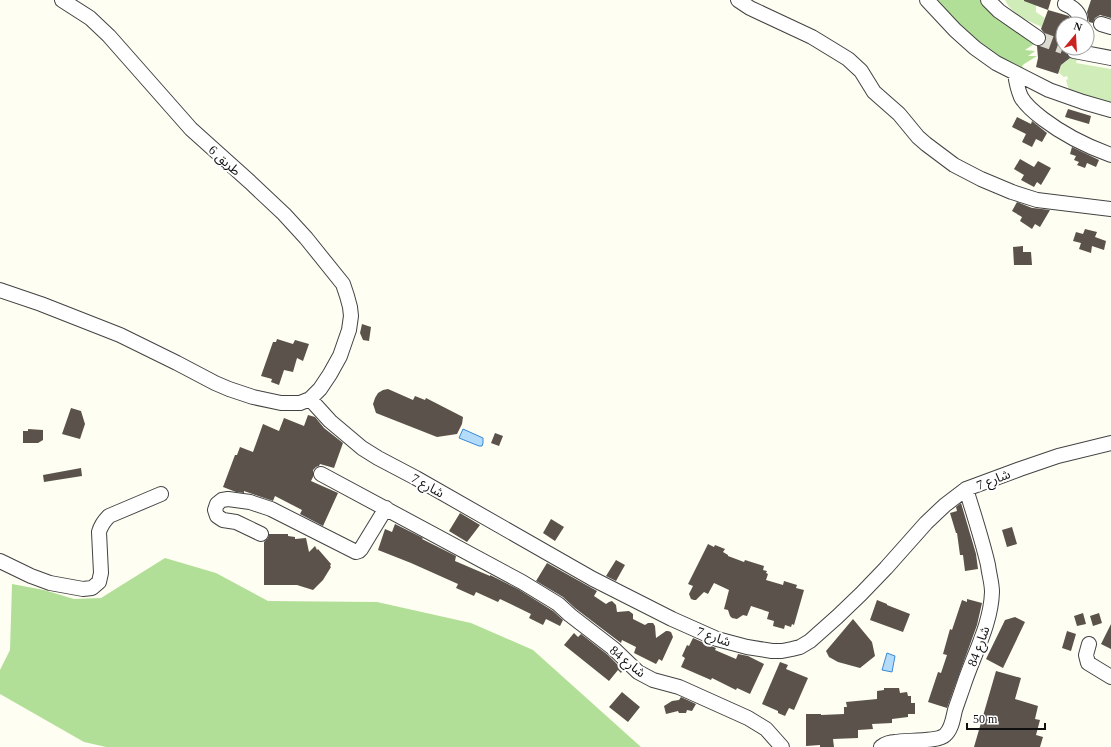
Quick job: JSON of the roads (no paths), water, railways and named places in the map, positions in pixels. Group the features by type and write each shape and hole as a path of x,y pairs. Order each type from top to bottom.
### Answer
{"street":[{"name":"طريق 6","path":"62,0 90,18 109,36 191,129 284,214 306,238 343,284 351,316 349,330 340,356 330,374 320,389 310,399"},
{"path":"738,0 750,8 812,37 848,60 861,71 874,92 899,114 918,137 954,165 981,180 1037,200 1111,209"},
{"path":"927,0 969,43 992,60 1039,86 1064,96 1111,110"},
{"path":"988,0 1012,21 1038,38"},
{"path":"997,0 1012,21"},
{"path":"1064,4 1076,10 1079,16"},
{"path":"1095,54 1111,58"},
{"path":"1015,73 1018,90 1021,97 1028,107 1036,114 1060,131 1083,144 1111,154"},
{"path":"0,290 120,334 215,383 230,389 253,397 281,403 300,403 310,399"},
{"name":"شارع 7","path":"310,399 345,435 372,454 593,579 717,640 759,650 792,650 810,641 861,594 926,523 945,505 966,489 1058,456 1111,443"},
{"name":"شارع 84","path":"321,474 522,582 558,604 570,616 614,649 638,672 653,680 679,687 748,718 766,729 782,747"},
{"name":"شارع 84","path":"881,747 895,742 932,740 945,736 953,720 964,682 986,624 991,603 991,581 983,544 966,489"},
{"path":"0,561 31,576 50,583 83,589 92,588 99,582 101,573 99,532 104,521 109,516 161,494"},
{"path":"260,534 236,522 222,520 217,516 215,510 217,504 222,500 228,499 250,502 270,509 356,552 361,549 386,508"},
{"path":"1089,644 1086,655 1088,663 1111,677"}],"water":[{"path":"463,429 483,438 482,446 459,438"},
{"path":"887,653 895,656 892,672 882,670"}],"tunnel":[{"path":"1038,38 1055,44"}]}
